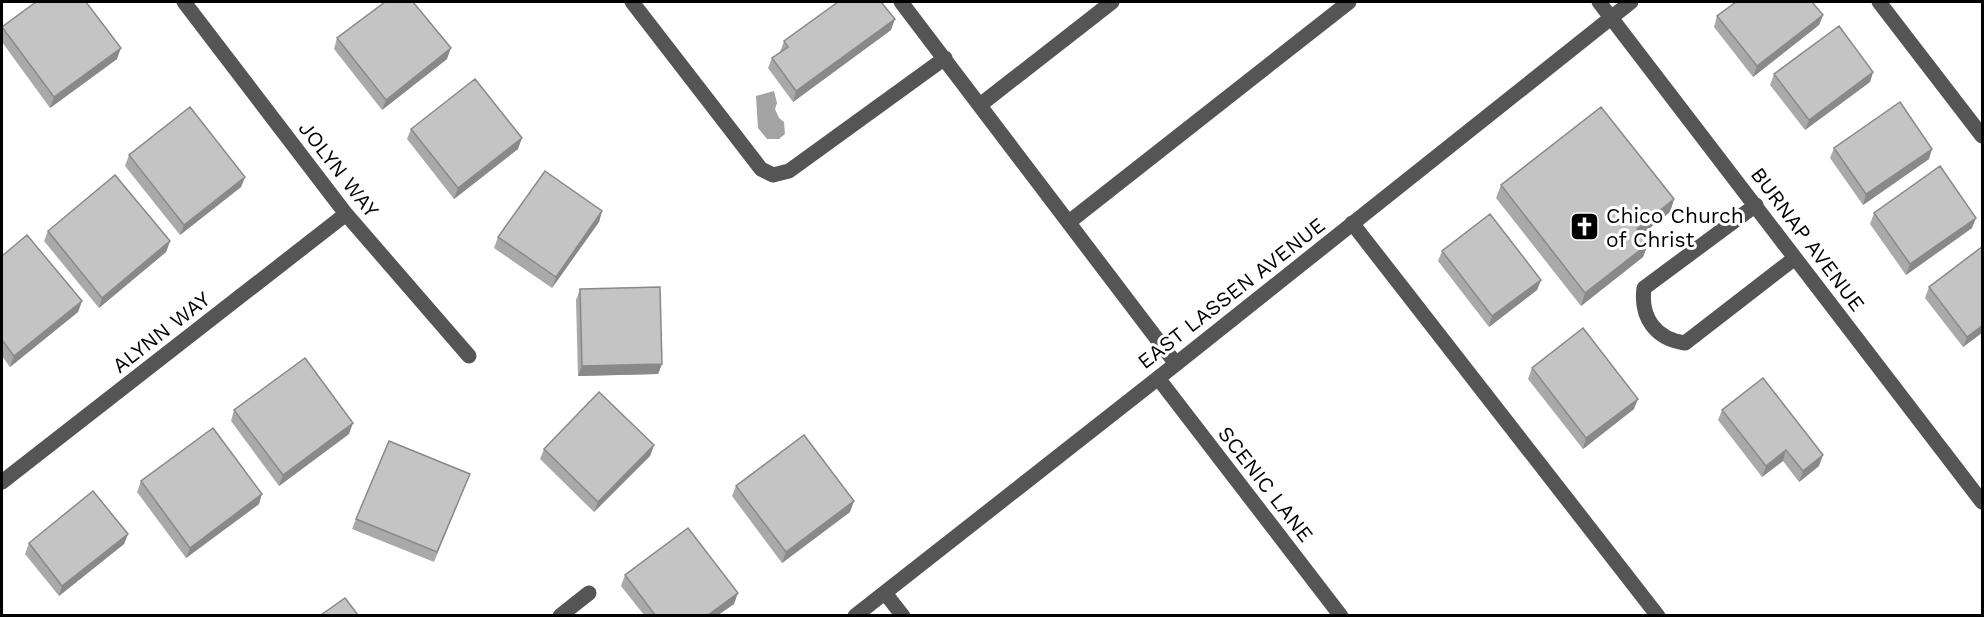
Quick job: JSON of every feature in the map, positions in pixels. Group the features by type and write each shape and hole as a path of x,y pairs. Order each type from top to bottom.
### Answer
{"street":[{"name":"JOLYN WAY","path":"184,2 346,214 469,356"},
{"path":"632,2 761,169 773,175 789,171 945,58"},
{"path":"901,2 1176,364"},
{"path":"980,105 1112,2"},
{"path":"1069,222 1349,2"},
{"name":"BURNAP AVENUE","path":"1599,2 1983,502"},
{"name":"EAST LASSEN AVENUE","path":"855,615 1176,364 1631,2"},
{"path":"1880,2 1983,136"},
{"path":"1756,205 1644,288 1644,310 1648,321 1655,330 1674,341 1685,343 1795,258"},
{"name":"ALYNN WAY","path":"2,483 346,214"},
{"path":"1352,223 1658,615"},
{"name":"SCENIC LANE","path":"1158,378 1341,615"},
{"path":"560,615 588,593"},
{"path":"885,593 903,615"}],"shaded area":[{"path":"774,91 777,103 775,109 779,118 784,122 785,134 779,139 767,139 758,128 756,96"}],"building":[{"path":"36,2 86,2 121,48 54,97 2,27"},
{"path":"385,2 413,2 451,48 386,100 337,38"},
{"path":"838,2 881,2 895,19 796,91 772,58 788,47 784,41"},
{"path":"1736,2 1812,2 1823,15 1757,66 1717,16"},
{"path":"1839,26 1873,72 1809,120 1774,74"},
{"path":"475,79 522,138 458,188 411,129"},
{"path":"1900,102 1932,149 1866,194 1834,148"},
{"path":"190,107 245,177 184,225 129,155"},
{"name":"Chico Church of Christ","path":"1601,107 1674,199 1637,229 1648,244 1585,293 1501,185"},
{"path":"1940,166 1976,218 1910,264 1874,213"},
{"path":"545,171 602,211 556,277 498,237"},
{"path":"115,175 170,241 102,298 48,231"},
{"path":"1490,214 1541,280 1492,316 1442,251"},
{"path":"27,235 82,301 14,356 2,340 2,256"},
{"path":"1983,246 1983,325 1967,337 1929,287"},
{"path":"660,287 662,364 582,366 580,289"},
{"path":"1583,328 1638,399 1586,438 1532,368"},
{"path":"305,358 353,423 283,475 234,410"},
{"path":"1763,378 1823,455 1803,471 1786,450 1766,466 1722,410"},
{"path":"599,392 654,445 598,502 544,449"},
{"path":"213,428 262,494 190,548 141,481"},
{"path":"804,435 854,501 786,552 736,486"},
{"path":"389,441 470,474 437,552 356,519"},
{"path":"93,491 128,534 62,586 29,543"},
{"path":"688,528 738,593 708,615 655,615 625,575"},
{"path":"345,598 358,615 321,615"}],"place":[{"name":"Chico Church of Christ","path":"1585,227"}]}
